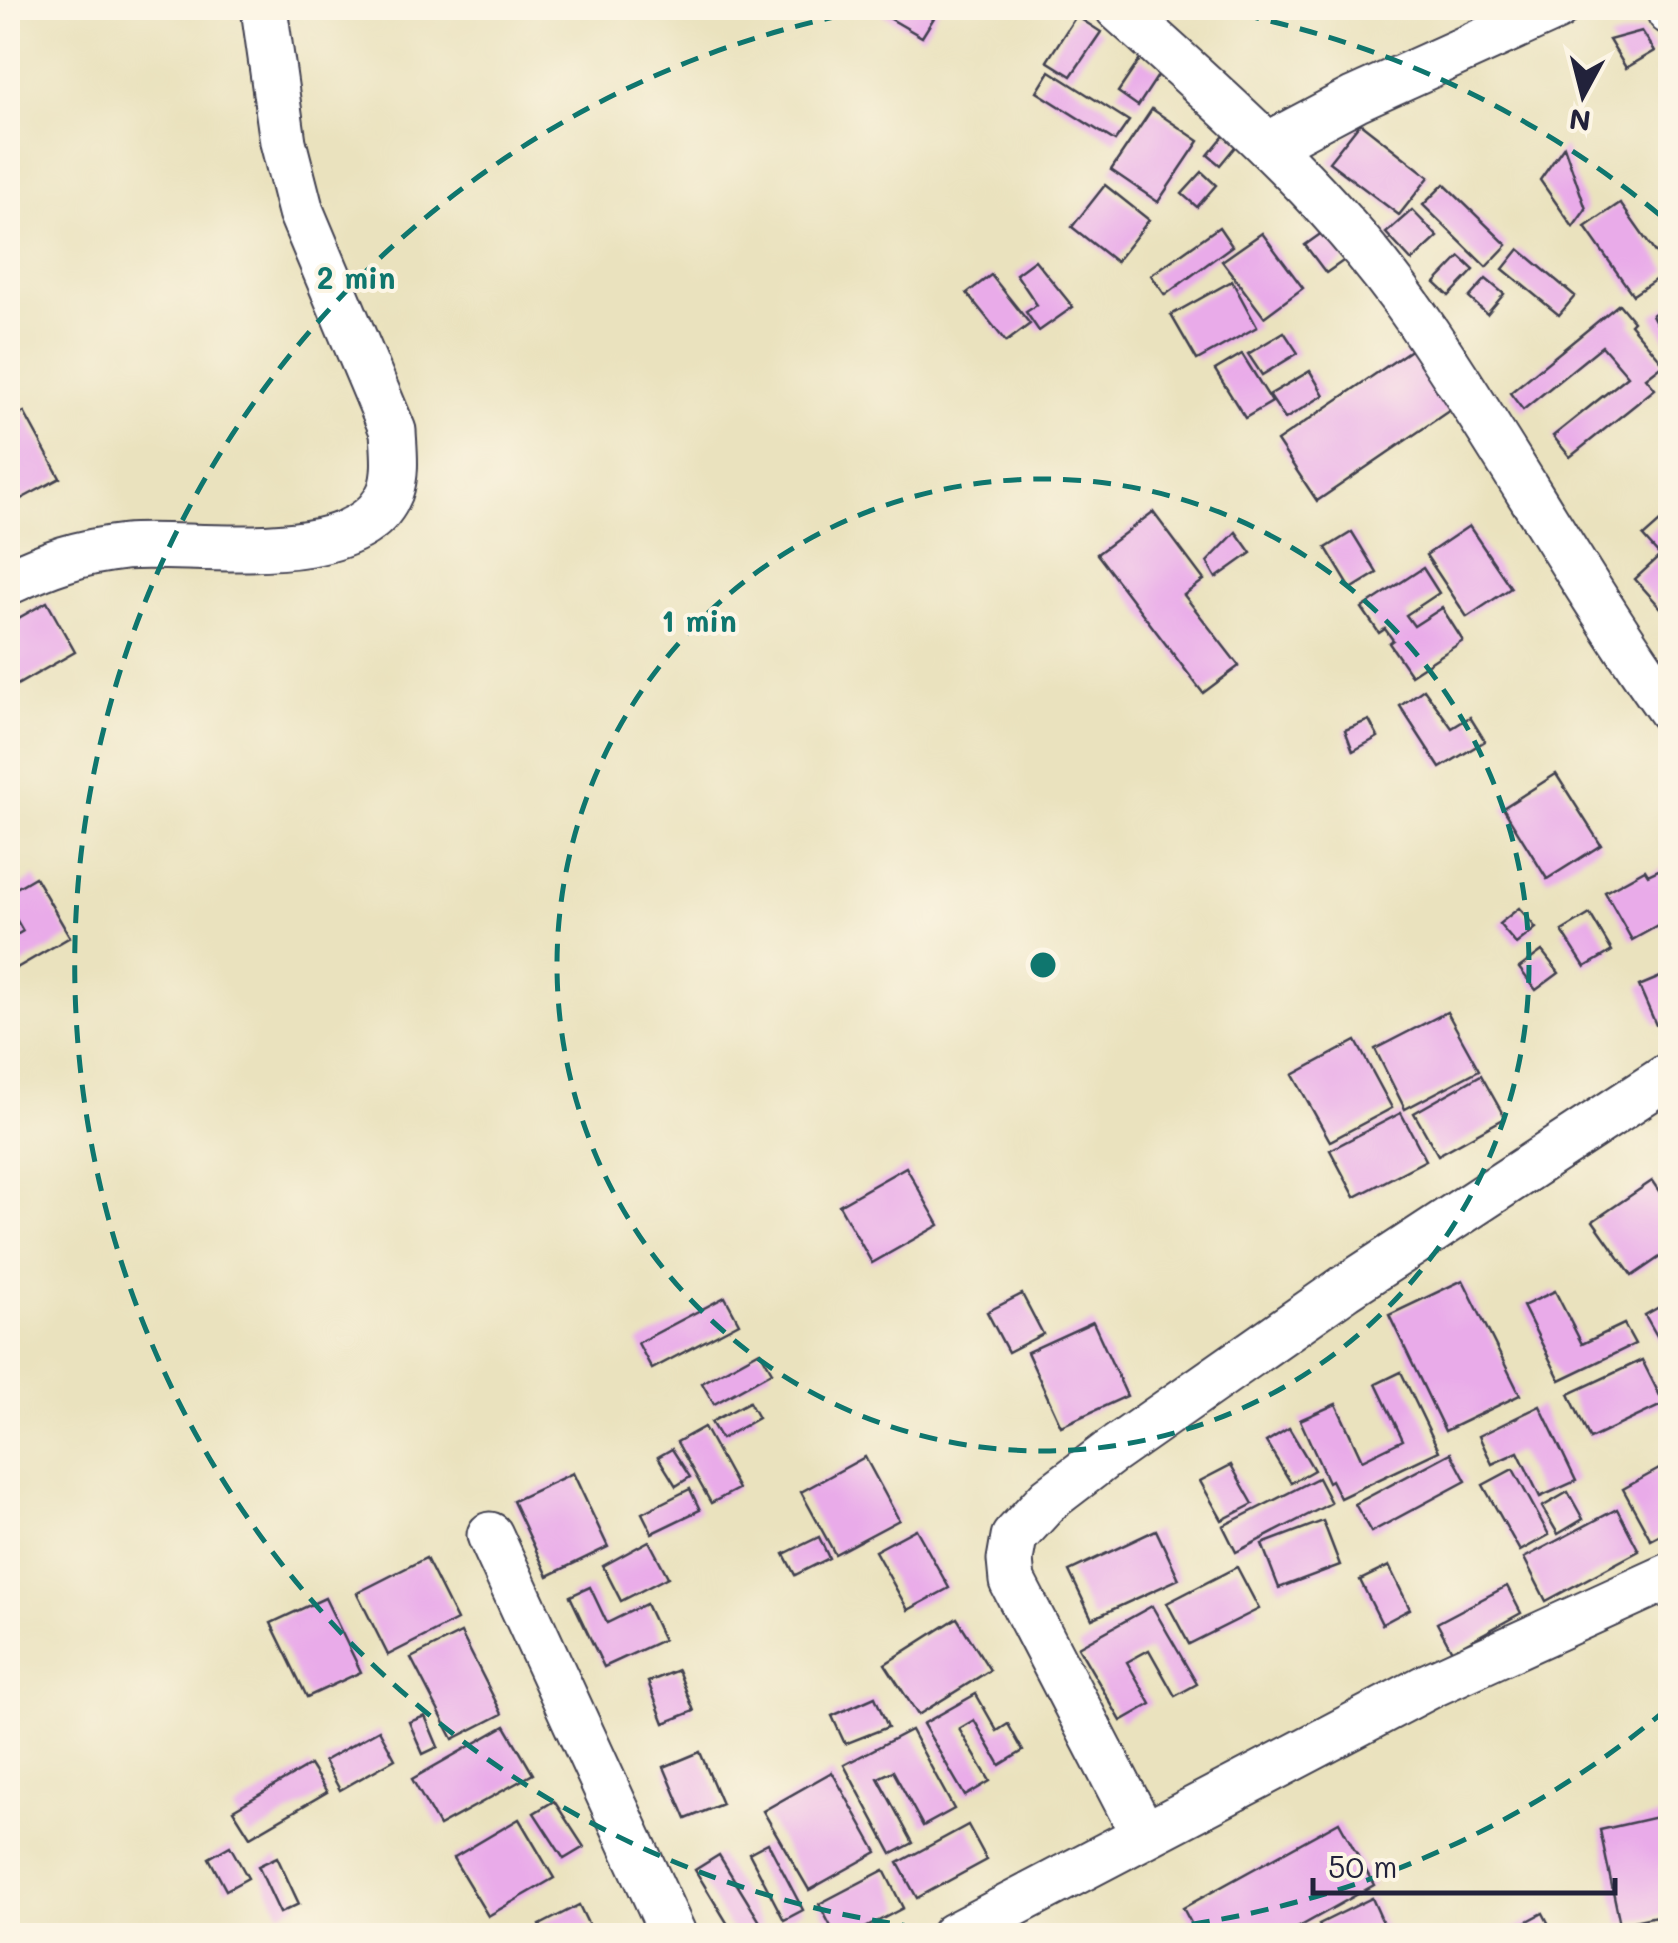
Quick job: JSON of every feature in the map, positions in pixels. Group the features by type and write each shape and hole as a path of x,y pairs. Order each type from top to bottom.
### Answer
{"street":[{"path":"8,582 63,557 126,547 275,547 325,542 351,531 375,514 390,494 395,466 392,431 301,212 282,142 264,8"},
{"path":"1118,8 1270,144 1417,318 1550,530 1670,710"},
{"path":"1270,144 1354,99 1556,8"},
{"path":"1144,1834 1012,1581 1014,1537 1049,1499 1108,1454 1344,1288 1670,1075"},
{"path":"490,1535 674,1936"},
{"path":"953,1936 1431,1685 1670,1576"}],"building":[{"path":"872,8 940,8 922,37"},
{"path":"1076,16 1101,32 1071,76 1047,61"},
{"path":"1642,31 1655,51 1626,68 1609,40"},
{"path":"1141,58 1161,71 1138,106 1118,92"},
{"path":"1050,71 1129,121 1115,141 1037,92"},
{"path":"1152,109 1199,141 1158,202 1111,170"},
{"path":"1360,123 1429,177 1399,215 1329,162"},
{"path":"1227,132 1239,142 1220,165 1208,155"},
{"path":"1564,146 1586,209 1573,227 1540,180"},
{"path":"1202,172 1216,185 1197,207 1182,194"},
{"path":"1444,184 1507,245 1486,267 1423,205"},
{"path":"1105,185 1149,220 1116,262 1072,227"},
{"path":"1620,203 1668,271 1633,295 1585,227"},
{"path":"1412,210 1438,237 1412,261 1386,233"},
{"path":"1219,227 1232,246 1165,295 1151,275"},
{"path":"1326,230 1346,259 1326,273 1305,245"},
{"path":"1262,233 1303,288 1264,317 1222,261"},
{"path":"1519,249 1575,296 1559,315 1503,269"},
{"path":"1460,257 1474,270 1449,296 1435,283"},
{"path":"1035,260 1073,307 1039,331 1026,312 1037,305 1016,274"},
{"path":"991,275 1030,324 1006,342 967,293"},
{"path":"1486,279 1504,294 1487,314 1469,298"},
{"path":"1232,281 1257,327 1197,360 1171,315"},
{"path":"1619,304 1633,321 1630,324 1664,364 1646,378 1655,389 1570,457 1553,436 1628,376 1602,346 1523,410 1510,393"},
{"path":"1670,304 1670,348 1652,315"},
{"path":"1284,332 1298,353 1262,375 1248,354"},
{"path":"1415,347 1456,406 1317,501 1277,441"},
{"path":"1242,354 1272,402 1245,418 1215,370"},
{"path":"1310,371 1324,395 1285,419 1269,395"},
{"path":"24,412 60,478 8,506 8,422"},
{"path":"1153,512 1204,580 1184,595 1239,666 1203,693 1097,554"},
{"path":"1670,513 1670,618 1635,579 1660,556 1643,537"},
{"path":"1469,526 1511,588 1467,617 1426,555"},
{"path":"1236,532 1251,553 1216,578 1207,562"},
{"path":"1352,532 1377,573 1351,589 1326,548"},
{"path":"1423,568 1439,593 1406,615 1414,626 1442,608 1463,641 1411,675 1389,643 1393,640 1385,629 1379,633 1362,608"},
{"path":"47,602 75,652 8,690 8,624"},
{"path":"1424,689 1452,728 1470,717 1485,741 1440,768 1400,706"},
{"path":"1369,720 1378,737 1353,751 1345,730"},
{"path":"1556,774 1601,845 1547,879 1503,808"},
{"path":"1669,865 1670,938 1663,923 1632,940 1605,892 1645,870 1648,875"},
{"path":"35,877 70,937 8,973 8,940 23,931 8,905 8,893"},
{"path":"1519,908 1536,928 1516,944 1499,924"},
{"path":"1590,914 1612,951 1585,967 1562,931"},
{"path":"1542,951 1559,973 1536,990 1519,968"},
{"path":"1670,973 1670,1019 1656,1025 1639,986"},
{"path":"1447,1012 1479,1070 1405,1109 1375,1049"},
{"path":"1356,1041 1392,1108 1330,1141 1293,1075"},
{"path":"1481,1075 1505,1118 1438,1155 1414,1113"},
{"path":"1401,1113 1426,1160 1355,1197 1330,1150"},
{"path":"906,1167 939,1225 872,1263 839,1205"},
{"path":"1652,1181 1670,1207 1670,1250 1632,1276 1593,1221"},
{"path":"1463,1280 1520,1395 1445,1431 1389,1315"},
{"path":"1555,1291 1582,1344 1624,1324 1635,1344 1560,1380 1523,1306"},
{"path":"1022,1294 1043,1334 1008,1352 987,1312"},
{"path":"725,1297 739,1323 652,1369 638,1343"},
{"path":"1670,1301 1670,1337 1661,1343 1645,1315"},
{"path":"1093,1322 1127,1396 1061,1426 1027,1352"},
{"path":"760,1351 772,1372 714,1404 702,1383"},
{"path":"1642,1360 1664,1404 1590,1439 1569,1394"},
{"path":"1401,1372 1439,1451 1340,1498 1331,1480 1328,1482 1300,1420 1336,1404 1362,1460 1403,1440 1376,1384"},
{"path":"749,1402 758,1418 721,1439 711,1422"},
{"path":"1540,1406 1576,1481 1540,1497 1518,1452 1492,1464 1479,1436"},
{"path":"704,1427 738,1489 711,1503 677,1442"},
{"path":"1289,1428 1314,1470 1291,1483 1266,1442"},
{"path":"672,1449 690,1477 676,1486 658,1457"},
{"path":"1451,1453 1466,1481 1371,1532 1355,1504"},
{"path":"865,1457 899,1520 835,1554 801,1492"},
{"path":"1670,1463 1670,1530 1651,1540 1623,1489"},
{"path":"1231,1465 1253,1504 1222,1520 1200,1481"},
{"path":"1513,1469 1549,1535 1520,1551 1483,1485"},
{"path":"573,1473 608,1547 548,1576 513,1501"},
{"path":"1318,1478 1331,1503 1236,1552 1223,1526"},
{"path":"690,1489 700,1510 652,1533 642,1513"},
{"path":"1568,1492 1583,1519 1558,1534 1542,1507"},
{"path":"1617,1509 1639,1551 1546,1601 1524,1558"},
{"path":"1323,1521 1340,1565 1279,1588 1262,1544"},
{"path":"916,1529 949,1588 908,1610 875,1551"},
{"path":"1156,1530 1179,1579 1092,1619 1069,1571"},
{"path":"819,1537 829,1558 795,1575 784,1554"},
{"path":"649,1541 668,1577 621,1601 603,1566"},
{"path":"426,1558 457,1620 388,1655 357,1593"},
{"path":"1389,1566 1410,1609 1382,1624 1360,1580"},
{"path":"1237,1567 1259,1609 1189,1644 1167,1603"},
{"path":"1507,1586 1521,1613 1452,1651 1437,1623"},
{"path":"590,1587 607,1623 646,1604 663,1640 604,1667 570,1596"},
{"path":"325,1598 361,1672 307,1697 271,1623"},
{"path":"1152,1606 1197,1684 1175,1696 1149,1650 1127,1662 1151,1704 1121,1721 1078,1647"},
{"path":"957,1618 990,1670 918,1715 885,1664"},
{"path":"461,1633 502,1714 453,1739 411,1658"},
{"path":"678,1670 694,1711 664,1723 648,1682"},
{"path":"976,1694 997,1731 1008,1724 1023,1751 1000,1765 974,1720 959,1729 990,1781 965,1796 923,1724"},
{"path":"875,1697 888,1727 845,1744 832,1716"},
{"path":"425,1716 438,1747 423,1754 409,1722"},
{"path":"505,1726 533,1774 439,1826 412,1779"},
{"path":"379,1730 395,1759 340,1790 324,1761"},
{"path":"911,1730 954,1809 923,1826 893,1771 878,1778 913,1843 892,1854 844,1765"},
{"path":"700,1752 722,1804 686,1819 664,1767"},
{"path":"310,1765 327,1792 250,1837 233,1810"},
{"path":"832,1772 877,1852 809,1890 763,1811"},
{"path":"554,1801 584,1847 564,1859 534,1813"},
{"path":"1670,1814 1670,1865 1660,1867 1670,1913 1620,1924 1600,1830"},
{"path":"519,1819 554,1878 488,1916 453,1858"},
{"path":"1339,1822 1374,1885 1283,1936 1198,1936 1183,1908"},
{"path":"968,1825 987,1860 917,1898 898,1863"},
{"path":"768,1843 803,1910 784,1920 749,1853"},
{"path":"230,1846 248,1878 226,1890 209,1858"},
{"path":"719,1855 762,1925 744,1936 735,1936 695,1870"},
{"path":"277,1857 299,1904 280,1913 258,1866"},
{"path":"884,1870 903,1908 850,1936 836,1936 819,1904"},
{"path":"1372,1898 1389,1936 1325,1936 1319,1924"},
{"path":"579,1905 594,1936 545,1936 540,1925"},
{"path":"1543,1913 1555,1936 1509,1936 1507,1932"}]}
